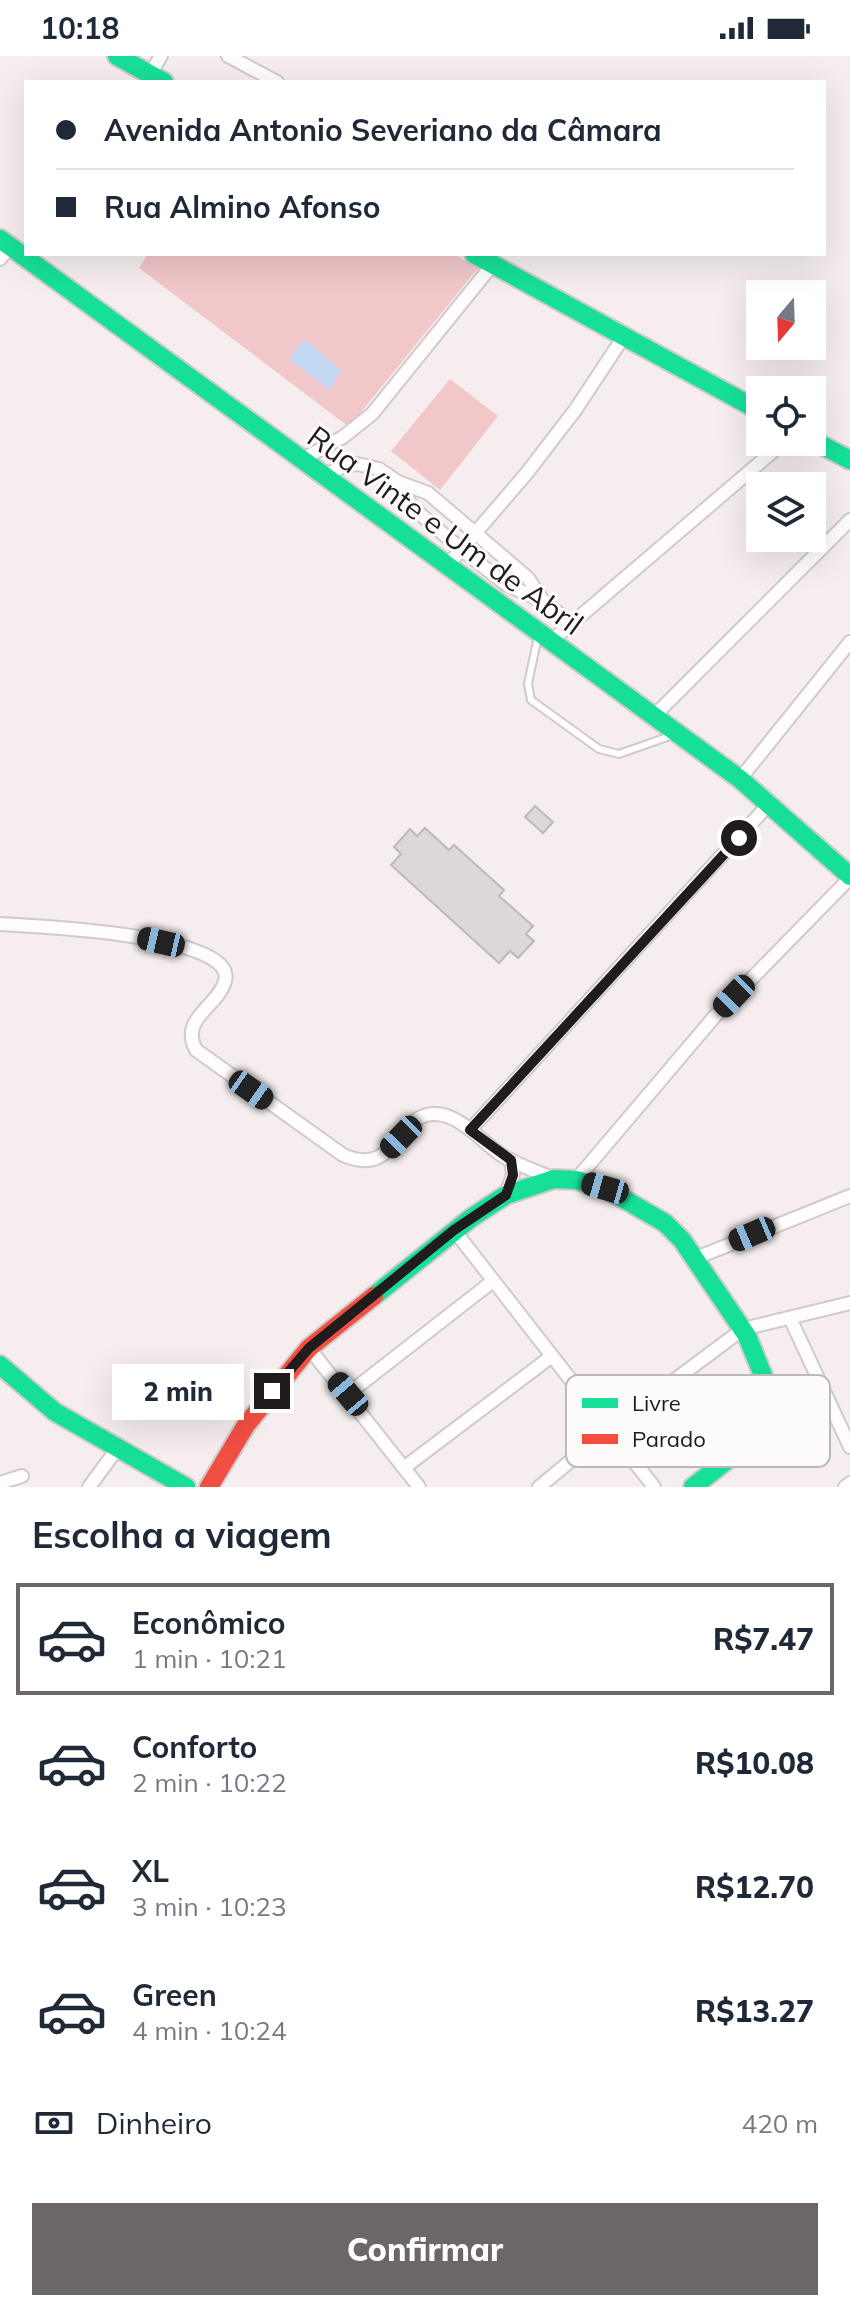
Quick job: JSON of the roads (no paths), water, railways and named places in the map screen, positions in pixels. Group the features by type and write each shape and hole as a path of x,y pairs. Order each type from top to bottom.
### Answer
{"street":[{"path":"117,56 157,78 161,56"},
{"path":"228,56 273,80"},
{"name":"Rua Vinte e Um de Abril","path":"3,248 740,779 850,877"},
{"path":"478,256 746,403"},
{"path":"301,460 343,437 372,414 493,264"},
{"path":"447,566 576,409 624,336"},
{"path":"826,447 850,460"},
{"path":"544,637 571,623 768,456"},
{"path":"324,477 341,467 357,464 379,469 398,482 428,493 528,578 543,601"},
{"path":"398,482 413,508 462,550 507,585 543,601 571,623"},
{"path":"653,717 850,520"},
{"path":"740,779 850,642"},
{"path":"470,1130 770,803"},
{"path":"576,1180 715,1016 850,877"},
{"path":"0,924 134,936 188,948 217,961 226,970 223,986 193,1026 196,1050 343,1155 369,1162 378,1158 416,1122 431,1113 454,1120 511,1160 554,1179"},
{"path":"506,1195 513,1175 511,1160"},
{"path":"209,1487 246,1425 309,1348 454,1230 506,1195 554,1179 576,1180 605,1188 665,1223 696,1258 743,1329 762,1375"},
{"path":"696,1258 850,1196"},
{"path":"454,1230 567,1375"},
{"path":"348,1394 493,1281"},
{"path":"681,1375 743,1329 850,1303"},
{"path":"790,1318 817,1375"},
{"path":"309,1348 419,1487"},
{"path":"405,1467 552,1356"},
{"path":"2,1370 55,1412 186,1487"},
{"path":"830,1404 850,1447"},
{"path":"89,1487 117,1449"},
{"path":"539,1487 566,1465"},
{"path":"638,1467 654,1487"},
{"path":"693,1487 718,1467"},
{"path":"0,1483 22,1476"}],"lane":[{"path":"544,637 528,684 531,700 599,749 610,753 619,754 676,733"}],"water":[{"path":"304,339 341,370 330,390 289,359"}]}
